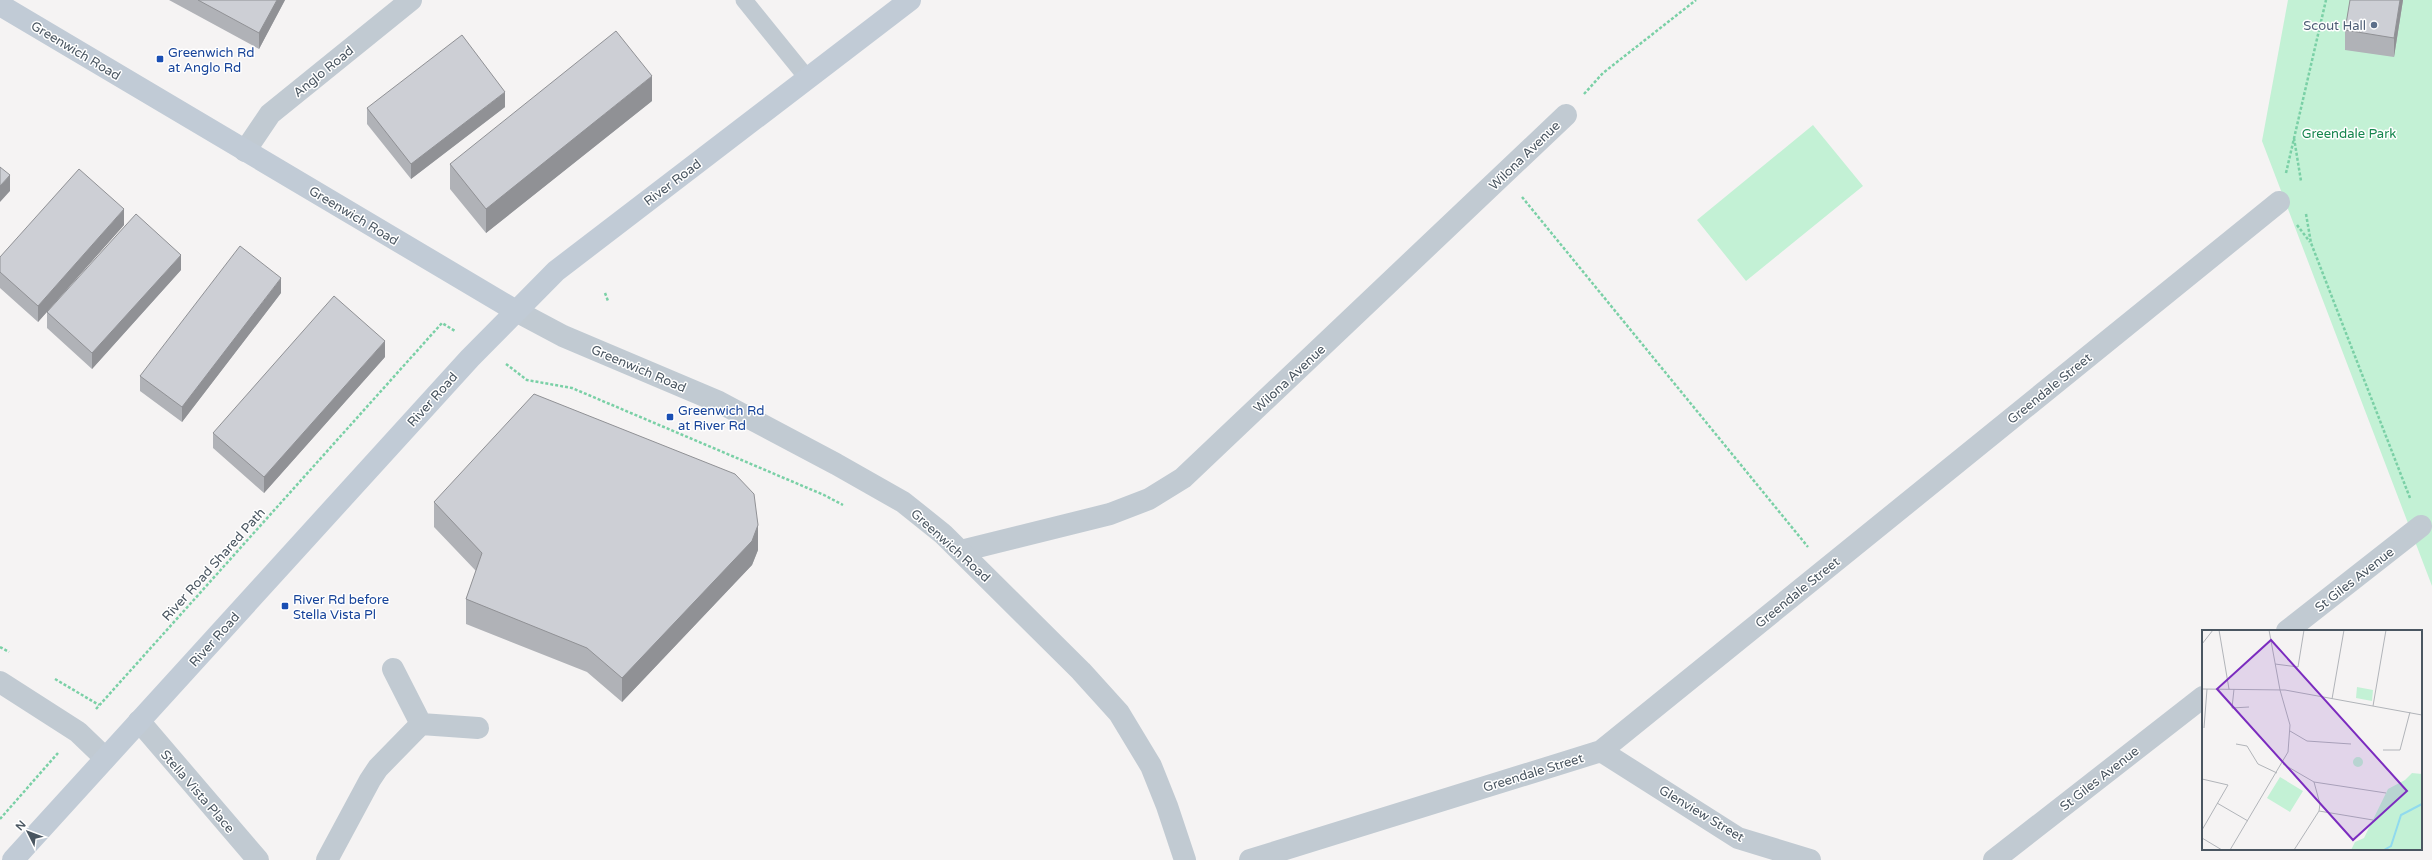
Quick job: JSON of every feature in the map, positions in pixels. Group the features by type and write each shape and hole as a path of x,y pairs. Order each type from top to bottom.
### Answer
{"main road":[{"name":"River Road","path":"13,860 482,346 569,260 910,0"},
{"name":"Greenwich Road","path":"0,4 516,312"}],"street":[{"name":"Anglo Road","path":"245,151 270,114 411,0"},
{"name":"Wilona Avenue","path":"961,551 1110,514 1149,499 1182,478 1566,115"},
{"name":"Greendale Street","path":"1250,860 1601,751 2280,202"},
{"name":"Greenwich Road","path":"516,312 569,339 719,402 836,464 903,502 961,551 1081,671 1119,713 1151,766 1168,806 1185,860"},
{"name":"St Giles Avenue","path":"2288,630 2421,526"},
{"path":"393,668 421,724"},
{"path":"0,682 78,732 105,758"},
{"name":"St Giles Avenue","path":"1994,860 2202,698"},
{"name":"Stella Vista Place","path":"139,721 258,860"},
{"path":"327,860 378,768 421,724 478,728"},
{"name":"Glenview Street","path":"1601,751 1738,838 1810,860"}],"lane":[{"path":"744,0 808,79"}],"path":[{"path":"1566,115 1603,73 1696,0"},
{"path":"2280,202 2326,0"},
{"path":"1504,175 1826,569"},
{"path":"2311,243 2421,526"},
{"path":"605,293 608,302"},
{"name":"River Road Shared Path","path":"0,819 78,732 99,705 442,323 482,346"},
{"path":"482,346 527,380 572,388 824,494 849,508"}],"green space":[{"name":"Greendale Park","path":"2288,0 2432,0 2432,586 2262,141"},
{"path":"1813,125 1863,186 1746,281 1697,220"}],"building":[{"path":"198,0 277,0 259,33"},
{"name":"Scout Hall","path":"2350,0 2400,0 2394,38 2345,30"},
{"path":"616,31 652,76 486,209 450,164"},
{"path":"462,35 505,92 411,164 367,108"},
{"path":"0,167 10,175 0,186"},
{"path":"79,169 124,209 38,306 0,272 0,257"},
{"path":"136,214 181,255 92,353 47,312"},
{"path":"240,246 281,278 182,407 140,376"},
{"path":"334,296 385,341 264,477 213,433"},
{"path":"534,394 735,474 754,494 758,525 752,541 622,678 587,648 466,599 482,553 434,502"}],"place":[{"name":"Scout Hall","path":"2374,25"},
{"name":"Greenwich Rd at Anglo Rd","path":"160,59"},
{"name":"Greenwich Rd at River Rd","path":"670,417"},
{"name":"River Rd before Stella Vista Pl","path":"285,606"}]}
